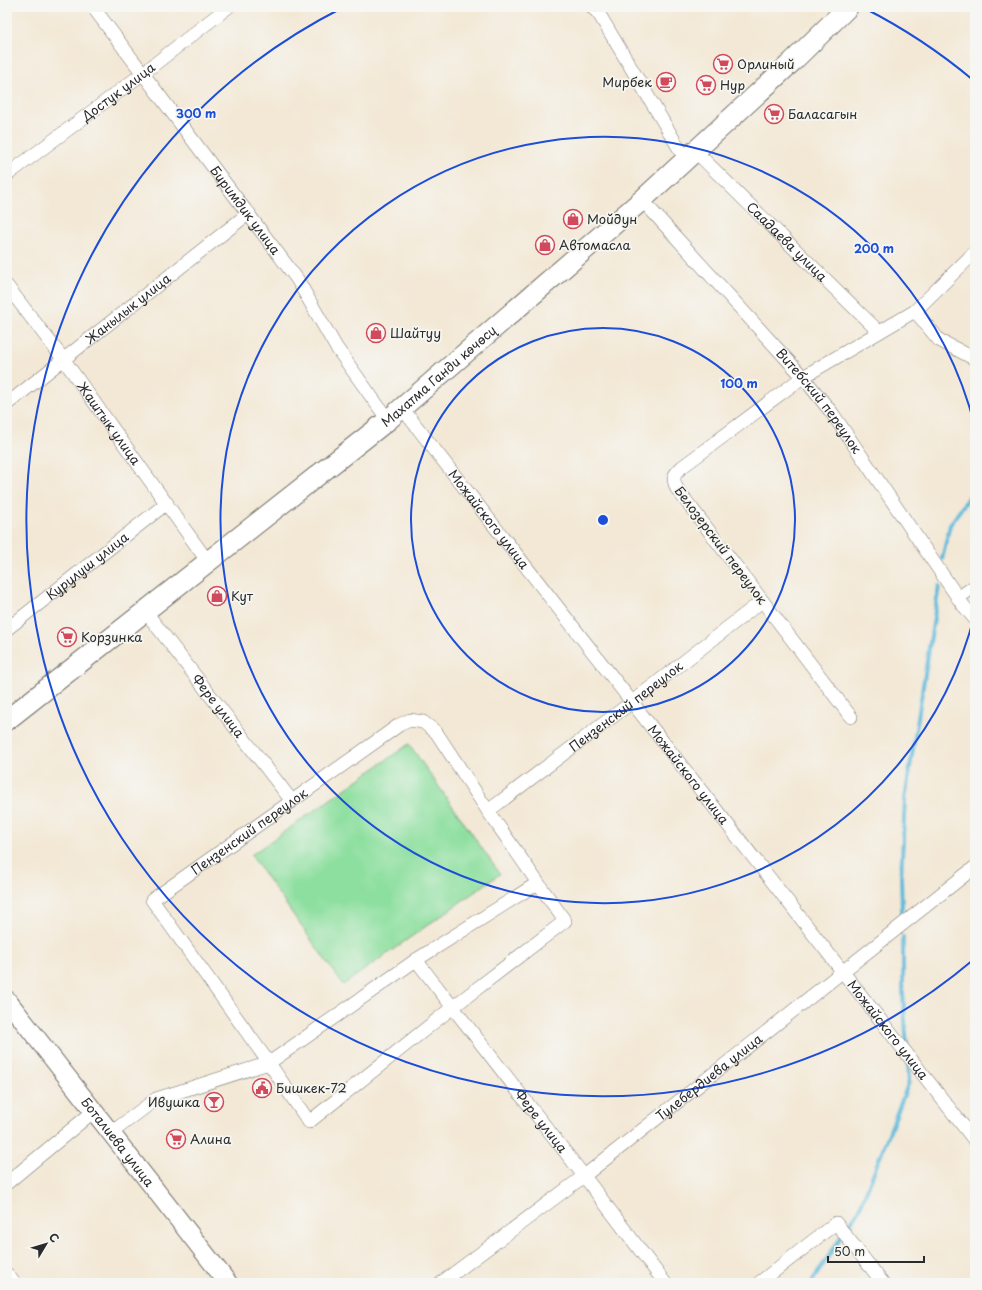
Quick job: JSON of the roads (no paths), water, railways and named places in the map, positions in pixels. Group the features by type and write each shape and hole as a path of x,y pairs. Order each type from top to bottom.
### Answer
{"main road":[{"name":"Махатма Ганди көчөсү","path":"7,720 395,414 691,156 792,62 848,7"}],"street":[{"name":"Биримдик улица","path":"93,7 297,279 336,347 395,414"},
{"name":"Достук улица","path":"7,175 142,74 228,7"},
{"name":"Саадаева улица","path":"599,9 691,156 879,332"},
{"name":"Витебский переулок","path":"642,200 804,377 832,413 958,598 975,619"},
{"name":"Жанылык улица","path":"7,404 249,213"},
{"name":"Белозерский переулок","path":"851,717 677,489 673,481 675,473 804,377 915,311 975,252"},
{"name":"Жаштык улица","path":"7,286 64,360 208,562"},
{"path":"915,311 939,340 975,359"},
{"name":"Можайского улица","path":"395,414 632,702 975,1142"},
{"name":"Курулуш улица","path":"7,629 167,503"},
{"path":"958,598 975,586"},
{"name":"Пензенский переулок","path":"488,811 762,601"},
{"name":"Фере улица","path":"145,611 292,801"},
{"name":"Пензенский переулок","path":"269,1063 152,900 399,725 410,720 423,722 436,732 488,811 565,921 453,1007"},
{"name":"Тулебердиева улица","path":"441,1283 584,1176 975,868"},
{"path":"111,1133 156,1099 269,1063 416,960 538,883"},
{"name":"Фере улица","path":"416,960 665,1283"},
{"name":"Боталиева улица","path":"7,1000 228,1283"},
{"path":"269,1063 309,1122 453,1007"},
{"path":"7,1183 94,1112"},
{"path":"759,1283 836,1223 883,1283"},
{"path":"7,1274 14,1283"}],"waterway":[{"path":"942,559 950,525 975,488"},
{"path":"902,913 901,877 905,799 939,586"},
{"path":"903,937 903,994 907,1048"},
{"path":"811,1283 859,1210 909,1082 908,1061"}],"place":[{"name":"Орлиный","path":"723,64"},
{"name":"Мирбек","path":"666,82"},
{"name":"Нур","path":"706,85"},
{"name":"Баласагын","path":"774,114"},
{"name":"Мойдун","path":"573,219"},
{"name":"Автомасла","path":"545,245"},
{"name":"Шайтуу","path":"376,333"},
{"name":"Кут","path":"217,596"},
{"name":"Корзинка","path":"67,637"},
{"name":"Бишкек-72","path":"262,1088"},
{"name":"Ивушка","path":"214,1102"},
{"name":"Алина","path":"176,1139"}]}
